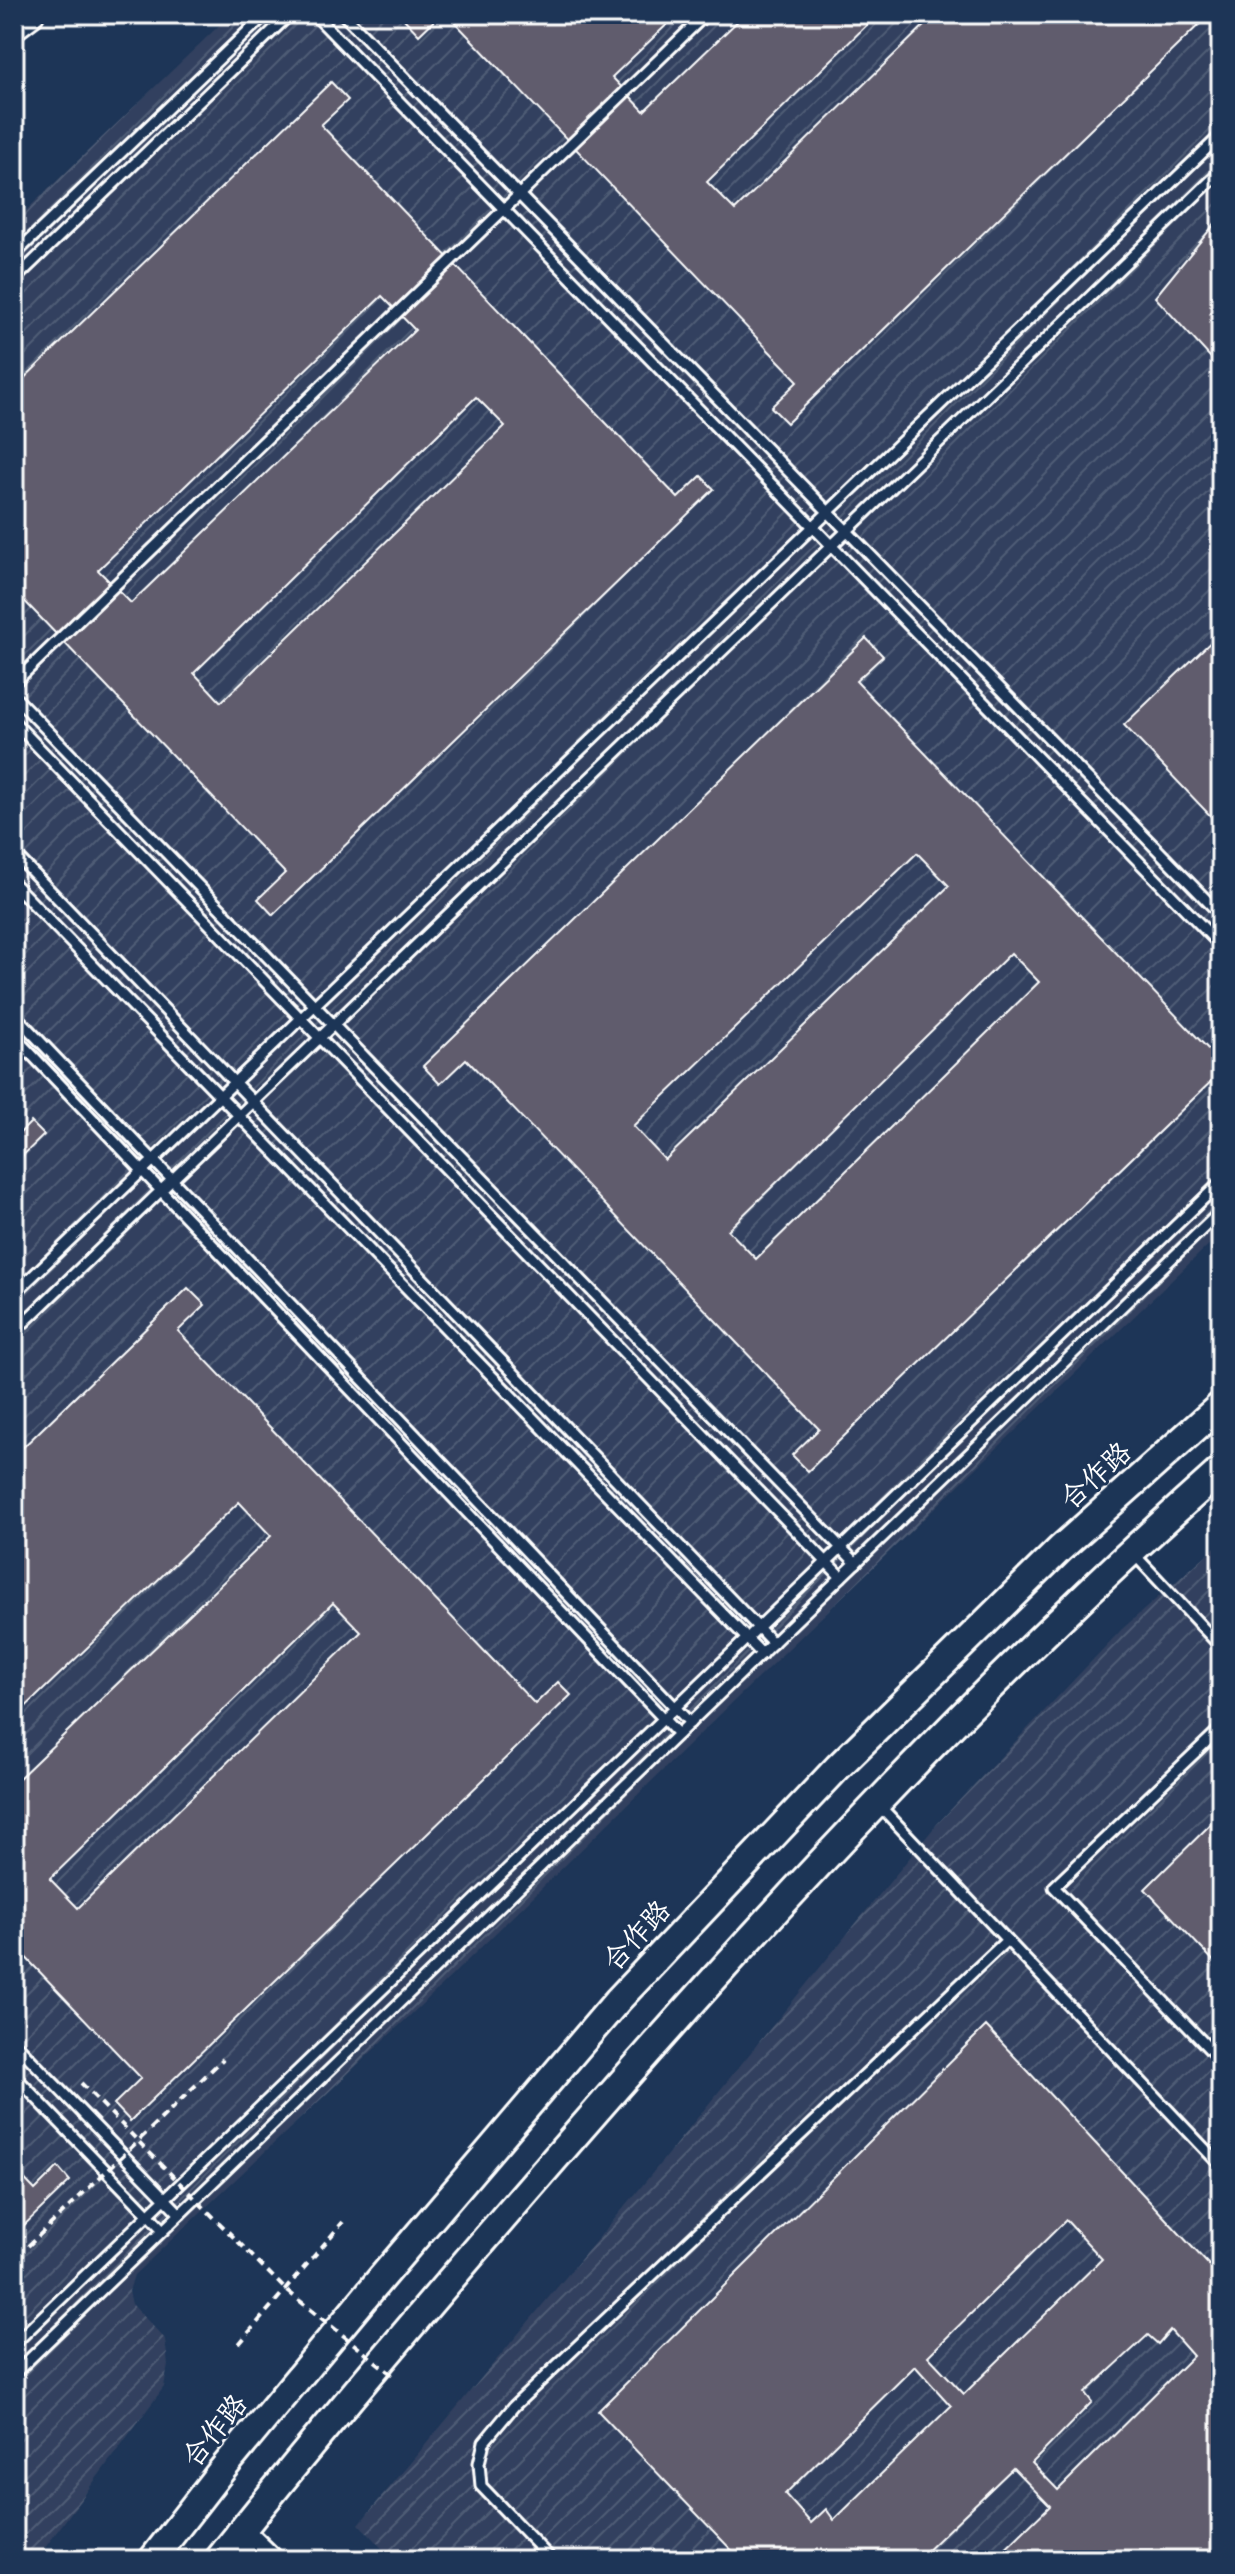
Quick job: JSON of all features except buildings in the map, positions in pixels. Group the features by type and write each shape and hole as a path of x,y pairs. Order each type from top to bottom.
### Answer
{"main road":[{"path":"14,26 30,14"},
{"name":"合作路","path":"152,2560 221,2471 361,2302 618,2000 838,1767 1060,1549 1221,1405"},
{"path":"218,2560 403,2333 684,2010 876,1802 1131,1550 1221,1470"},
{"path":"240,2532 269,2560"}],"lane":[{"path":"14,255 266,14"},
{"path":"14,280 290,14"},
{"path":"314,14 1221,946"},
{"path":"343,14 1221,915"},
{"path":"14,683 706,14"},
{"path":"14,1294 1221,135"},
{"path":"14,1332 1221,171"},
{"path":"14,696 856,1563"},
{"path":"14,722 841,1577"},
{"path":"14,853 773,1643"},
{"path":"14,884 762,1654"},
{"path":"14,1014 690,1723"},
{"path":"14,1036 678,1734"},
{"path":"14,2344 1221,1182"},
{"path":"14,2374 1221,1211"},
{"path":"1131,1550 1221,1647"},
{"path":"1221,1728 1054,1887 1221,2061"},
{"path":"876,1802 1221,2166"},
{"path":"552,2560 481,2486 479,2463 484,2442 514,2406 1007,1940"},
{"path":"14,2042 180,2214"},
{"path":"14,2075 163,2230"},
{"path":"234,2560 240,2532"}],"path":[{"path":"28,2246 223,2059"},
{"path":"81,2083 285,2289 395,2377"},
{"path":"239,2344 343,2222"}],"shaded area":[{"path":"231,14 1221,14 1221,1233 436,1991 134,2275 129,2291 132,2304 165,2339 168,2364 164,2387 36,2560 14,2560 14,222"},
{"path":"1221,1542 1221,2560 393,2560 359,2524 632,2198 937,1824 1122,1629"}]}
